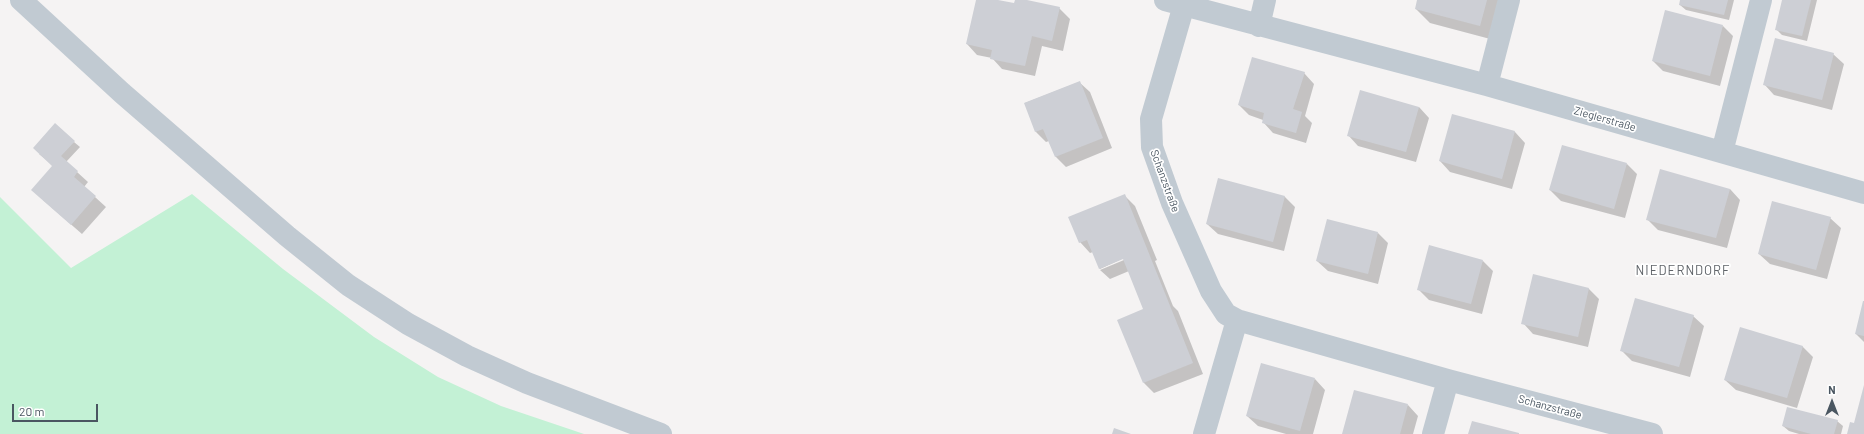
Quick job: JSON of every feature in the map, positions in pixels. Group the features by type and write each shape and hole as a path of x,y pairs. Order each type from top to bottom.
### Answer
{"street":[{"path":"21,0 122,93 287,236 348,285 408,324 467,356 527,383 661,434"},
{"path":"1259,26 1265,0"},
{"path":"1487,85 1509,0"},
{"path":"1722,152 1761,0"},
{"name":"Zieglerstraße","path":"1174,2 1259,26 1487,85 1864,193"},
{"name":"Schanzstraße","path":"1174,2 1151,119 1152,147 1172,203 1211,291 1226,314 1237,320 1448,380 1652,434"},
{"path":"1204,434 1237,320"},
{"path":"1433,434 1448,380"}],"green space":[{"path":"192,194 283,269 374,337 438,377 501,406 584,434 0,434 0,197 71,268"}],"building":[{"path":"976,0 998,0 1014,3 1015,0 1027,0 1060,7 1052,41 1032,36 1025,66 990,59 992,50 966,44"},
{"path":"1417,0 1487,0 1480,26 1415,9"},
{"path":"1680,0 1728,0 1724,15 1679,5"},
{"path":"1782,0 1811,0 1802,36 1775,30"},
{"path":"1665,10 1723,25 1710,76 1652,61"},
{"path":"1775,38 1834,53 1822,100 1763,85"},
{"path":"1252,57 1305,72 1293,109 1302,112 1296,133 1262,123 1264,113 1238,105"},
{"path":"1080,81 1103,138 1055,157 1043,129 1035,132 1024,103"},
{"path":"1360,90 1419,107 1406,152 1347,136"},
{"path":"1452,114 1515,131 1502,179 1439,161"},
{"path":"55,123 75,141 61,156 78,171 74,177 96,196 71,225 31,190 52,166 33,148"},
{"path":"1562,145 1627,163 1614,209 1549,190"},
{"path":"1660,169 1730,189 1716,238 1646,220"},
{"path":"1218,178 1285,196 1273,242 1206,224"},
{"path":"1125,194 1193,363 1143,383 1117,320 1143,309 1123,259 1099,269 1087,240 1079,243 1068,217"},
{"path":"1772,201 1831,217 1816,270 1758,254"},
{"path":"1327,219 1378,232 1368,274 1316,261"},
{"path":"1429,245 1483,260 1471,304 1417,290"},
{"path":"1533,274 1589,288 1578,337 1521,324"},
{"path":"1635,298 1694,315 1679,367 1620,351"},
{"path":"1864,301 1864,336 1855,334"},
{"path":"1740,327 1803,346 1787,398 1724,380"},
{"path":"1261,363 1315,378 1300,431 1246,416"},
{"path":"1864,385 1864,434 1847,434 1850,422 1854,423"},
{"path":"1354,390 1408,404 1400,434 1342,434"},
{"path":"1787,407 1838,420 1834,434 1811,434 1782,426"},
{"path":"1472,421 1519,433 1519,434 1468,434"},
{"path":"1114,428 1131,434 1112,434"}],"district":[{"name":"NIEDERNDORF","path":"1683,271"}]}
